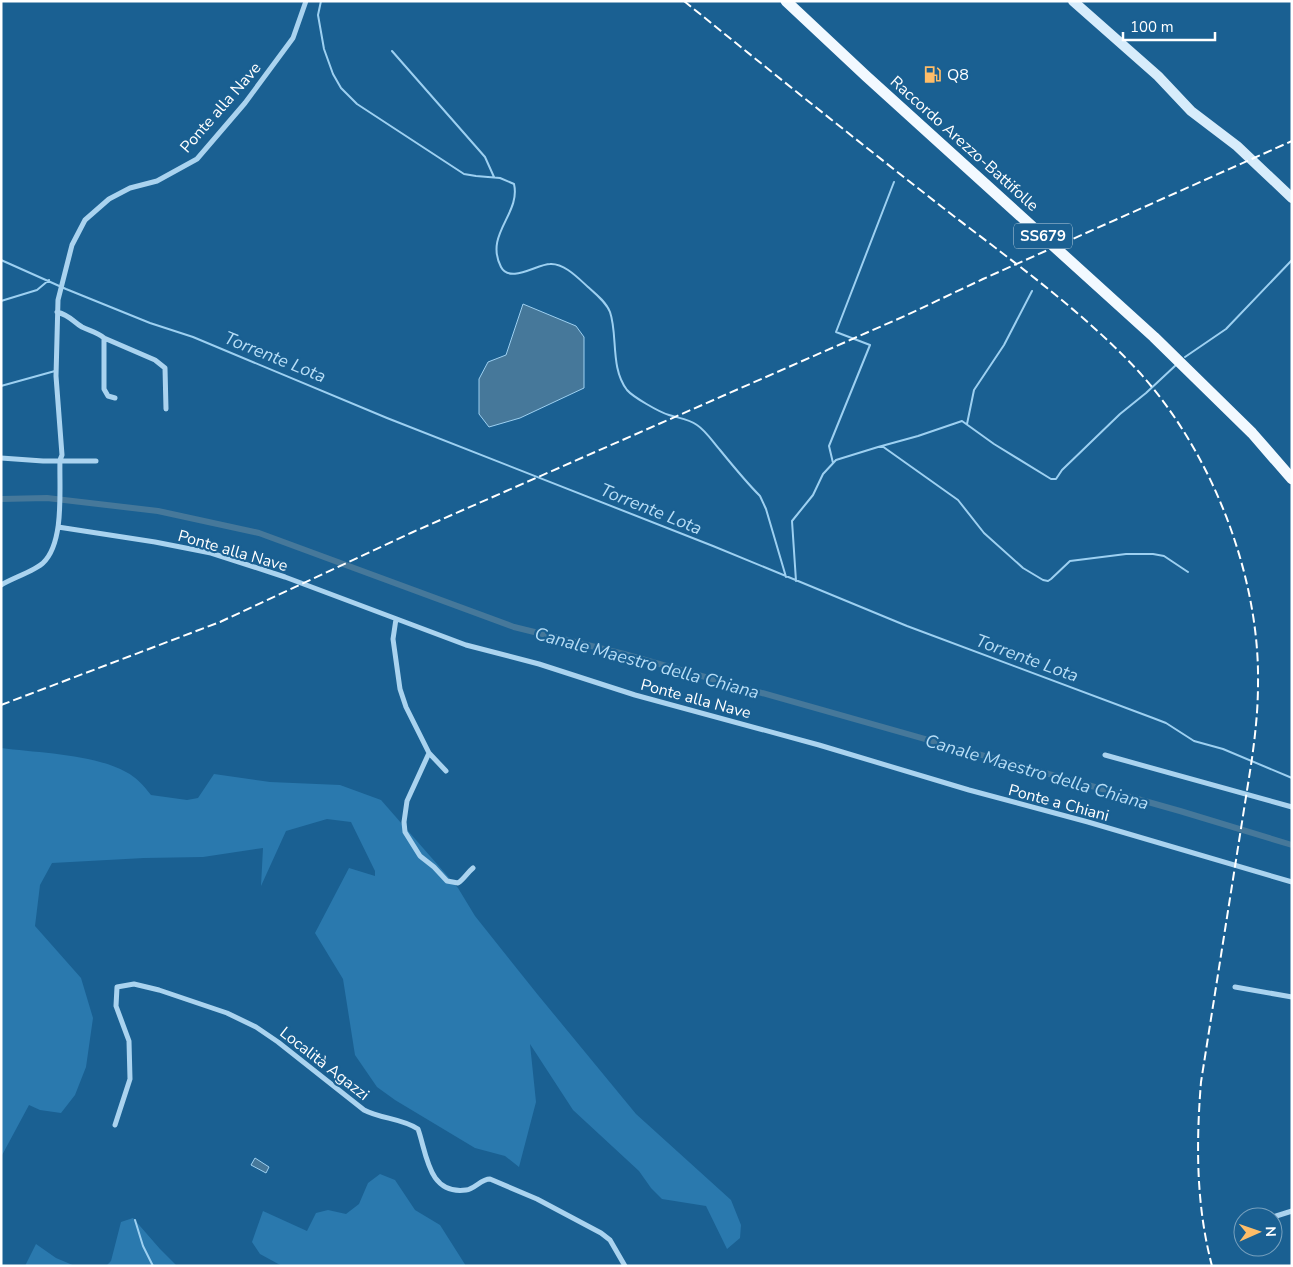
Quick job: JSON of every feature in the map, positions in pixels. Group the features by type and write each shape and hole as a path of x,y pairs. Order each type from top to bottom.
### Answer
{"main road":[{"path":"1073,1 1158,76 1191,111 1237,146 1292,198"},
{"name":"Raccordo Arezzo-Battifolle","path":"791,4 866,76 1154,336 1252,433 1292,479"}],"street":[{"name":"Ponte alla Nave","path":"1,585 43,563 54,545 58,525 60,460 62,455 56,376 58,300 72,245 85,220 109,199 130,188 157,181 197,158 245,103 293,38 306,1"},
{"path":"57,312 68,316 82,327 96,331 104,338 155,360 165,368 166,409"},
{"path":"104,338 104,389 108,396 115,398"},
{"path":"1,458 96,461"},
{"name":"Ponte alla Nave","path":"58,525 211,553 286,577 466,645 539,664 635,695 819,745"},
{"path":"396,620 393,639 400,688 406,707 429,753 446,772"},
{"name":"Ponte a Chiani","path":"819,745 1292,882"},
{"path":"429,753 407,801 404,822 405,832 420,856 434,866 447,881 458,883 473,868"},
{"path":"1105,755 1292,807"},
{"name":"Località Agazzi","path":"114,1126 130,1079 129,1041 116,1006 117,987 134,984 159,990 228,1013 256,1027 278,1042 364,1110 374,1115 404,1121 418,1129 430,1169 436,1180 446,1188 470,1190 486,1179 490,1179 545,1203 601,1233 610,1240 625,1266"},
{"path":"1235,987 1292,997"}],"shaded area":[{"path":"523,304 576,326 584,337 584,388 520,418 489,427 479,414 479,379 488,362 506,355"},
{"path":"1,748 65,755 98,761 130,774 151,795 187,800 198,798 214,774 270,782 340,785 381,800 458,888 475,916 636,1114 731,1200 741,1225 740,1238 727,1249 706,1206 662,1199 651,1188 639,1171 573,1110 530,1044 536,1102 519,1167 505,1156 475,1148 395,1100 377,1087 355,1055 343,979 315,933 349,868 375,876 375,871 351,822 327,819 286,831 261,886 263,848 203,857 52,863 40,885 35,926 81,978 93,1018 86,1067 75,1095 61,1113 40,1110 29,1105 1,1157"},
{"path":"255,1158 269,1167 266,1173 251,1165"},
{"path":"380,1174 395,1180 415,1210 440,1225 466,1266 282,1266 260,1254 252,1242 263,1211 307,1231 316,1213 328,1210 346,1214 359,1204 368,1183"},
{"path":"133,1218 177,1266 106,1266 111,1261 121,1222"},
{"path":"36,1244 56,1258 75,1266 25,1266"}],"waterway":[{"path":"321,1 318,15 324,49 333,74 341,88 357,104 464,174 500,178 514,184 515,195 513,205 499,234 497,244 497,255 501,267 505,272 517,274 545,265 555,264 566,268 600,298 610,312 618,372 627,390 659,411 691,421 700,427 760,496 766,509 786,577"},
{"path":"392,51 485,157 494,177"},
{"path":"833,463 829,446 870,345 836,332 894,182"},
{"name":"Torrente Lota","path":"1,260 150,323 193,337 387,418 713,546 907,626 1166,723 1194,741 1223,749 1292,778"},
{"path":"1185,357 1226,329 1292,260"},
{"path":"1,301 37,290 49,280"},
{"path":"967,424 974,390 1004,345 1032,291"},
{"path":"796,581 792,521 813,495 823,474 836,460 962,421 994,444 1051,479 1056,479 1062,470 1120,414 1176,365"},
{"path":"1,386 55,371"},
{"path":"882,446 958,500 984,533 1023,568 1043,580 1048,581 1051,579 1070,561 1126,554 1164,556 1188,572"},
{"name":"Canale Maestro della Chiana","path":"1,499 47,498 158,511 259,533 514,627 624,654 1180,811 1292,845"},
{"path":"135,1220 143,1246 153,1266"}],"railway":[{"path":"684,1 877,156 1044,286 1118,350 1166,405 1189,440 1210,478 1227,518 1241,559 1251,601 1256,643 1258,694 1251,765 1201,1082 1198,1128 1200,1197 1212,1266"},
{"path":"1,705 220,622 413,532 907,315 983,279 1292,141"}],"place":[{"name":"Q8","path":"933,74"}]}
